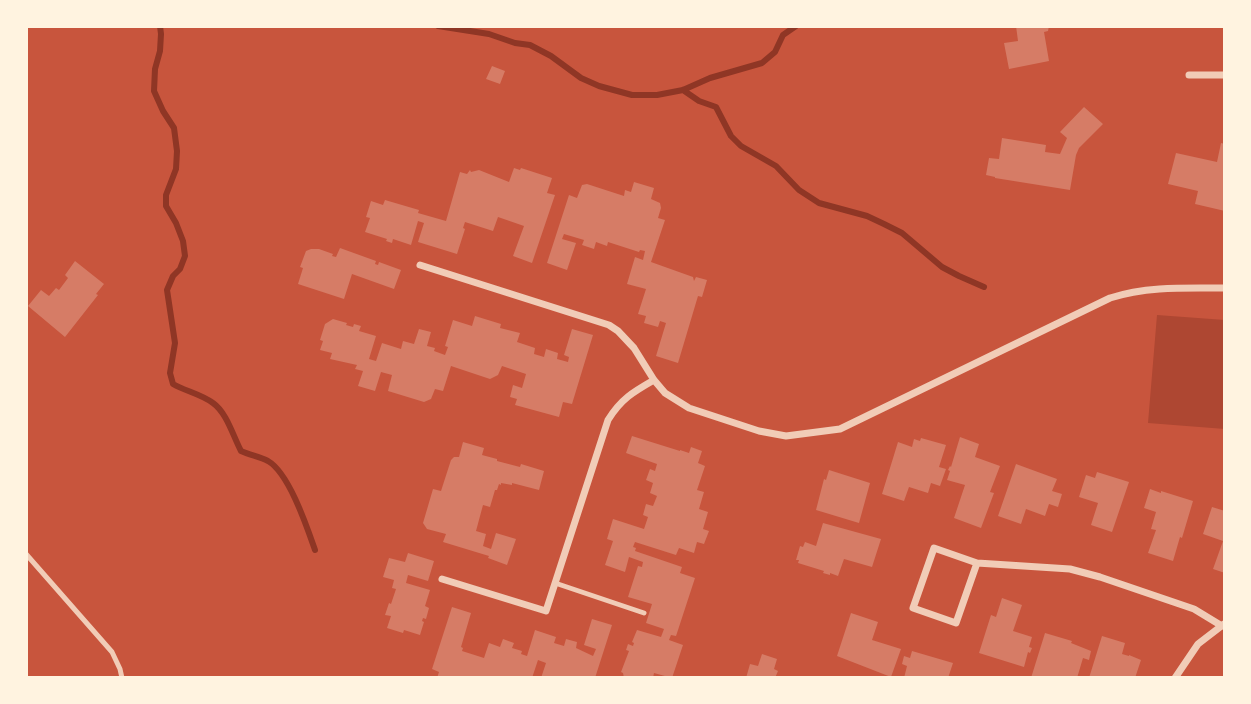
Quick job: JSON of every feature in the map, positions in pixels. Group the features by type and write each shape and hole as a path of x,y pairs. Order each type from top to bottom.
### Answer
{"street":[{"path":"1189,75 1225,75"},
{"path":"420,265 609,325 634,348 665,393 689,408 759,431 786,436 840,429 1110,298 1128,292 1161,288 1225,288"},
{"path":"442,579 546,611 608,420 616,406 628,394 654,380"},
{"path":"976,563 956,623 913,608 934,548 976,563 1070,569 1100,577 1194,609 1224,625 1198,644 1175,678"}],"lane":[{"path":"26,554 112,652 122,678"},
{"path":"555,583 644,613"}],"shaded area":[{"path":"1157,315 1225,320 1225,429 1148,423"}],"building":[{"path":"1016,26 1049,26 1048,31 1044,32 1049,61 1009,69 1004,43 1018,41"},
{"path":"492,66 505,71 500,84 486,79"},
{"path":"1084,107 1103,124 1079,148 1070,190 986,175 989,158 999,159 1002,138 1046,145 1045,152 1060,154 1067,138 1060,132"},
{"path":"1221,143 1225,144 1225,211 1195,204 1198,191 1168,184 1176,153 1217,162"},
{"path":"514,168 552,178 547,193 555,195 532,263 513,256 524,226 498,217 493,231 465,222 457,254 418,242 424,223 418,221 411,245 393,239 392,243 365,232 370,218 366,217 371,201 383,205 385,200 446,221 460,172 467,174 470,170 479,170 509,182"},
{"path":"634,182 654,188 651,199 660,203 658,218 665,220 651,262 693,277 694,281 696,277 707,280 702,297 698,296 678,363 656,356 666,323 660,321 658,327 644,323 646,316 638,314 646,289 627,284 635,257 643,260 645,251 639,252 608,242 607,246 596,242 594,249 582,245 584,240 564,234 562,239 576,243 567,270 547,263 569,195 577,198 582,185 587,184 624,196 625,190 631,192"},
{"path":"340,248 376,261 375,264 378,265 379,262 401,270 394,289 352,274 344,299 298,284 306,251 319,249 336,257"},
{"path":"75,261 104,284 65,337 28,306 41,290 49,296 56,288 59,290"},
{"path":"475,316 501,324 500,328 520,333 517,342 535,348 534,354 544,357 546,349 558,353 557,359 568,362 569,357 564,355 572,329 593,335 572,404 563,402 559,417 515,405 517,399 510,397 513,385 522,388 526,374 502,366 498,375 490,379 451,366 443,391 435,389 431,399 424,402 388,391 392,375 381,372 375,391 358,386 363,371 355,369 357,365 330,359 332,353 320,350 325,324 333,319 353,327 354,324 361,326 359,331 376,336 369,359 376,361 382,343 401,349 403,341 414,344 419,329 431,332 427,346 445,355 453,320 472,326"},
{"path":"632,436 689,453 691,447 702,451 698,463 705,466 697,490 704,492 699,509 708,512 703,529 709,531 704,544 697,542 694,553 679,548 676,555 635,542 633,547 636,548 635,551 682,567 680,573 695,578 676,636 671,635 669,640 683,645 672,678 654,673 653,678 624,678 621,672 629,651 626,650 628,644 633,646 637,630 661,637 664,629 646,623 652,604 628,597 638,566 642,567 643,562 629,557 625,572 605,565 613,541 607,539 613,519 644,529 648,517 643,515 646,504 653,506 657,496 650,493 653,483 646,480 650,469 655,471 657,464 626,453"},
{"path":"960,437 979,444 975,457 1000,466 990,492 994,493 981,528 954,518 965,485 947,480"},
{"path":"921,438 946,445 939,467 946,469 940,486 931,483 928,493 909,487 904,501 882,494 898,442 912,447 914,439 920,441"},
{"path":"463,442 484,448 482,455 497,461 544,471 539,490 501,483 495,490 490,507 483,505 476,531 486,534 483,546 491,549 496,533 516,539 507,565 488,558 489,556 443,542 446,534 427,529 423,523 433,489 441,491 451,460 459,457"},
{"path":"1016,464 1057,479 1052,491 1062,494 1058,507 1049,504 1045,516 1026,509 1021,524 998,516"},
{"path":"829,470 870,483 859,523 816,510"},
{"path":"1097,472 1129,482 1112,532 1091,525 1098,503 1079,497 1086,475 1095,478"},
{"path":"1150,489 1193,501 1173,561 1148,553 1156,530 1151,529 1156,512 1144,508"},
{"path":"1212,507 1225,511 1225,573 1213,569 1223,541 1203,534"},
{"path":"823,523 881,539 872,567 844,559 838,576 798,563 799,560 796,560 800,546 803,547 805,542 816,546"},
{"path":"408,553 434,561 428,581 408,575 406,583 430,590 425,606 429,608 426,619 423,618 422,621 424,622 420,635 387,628 391,616 385,615 396,589 392,588 394,580 383,577 389,558 405,562"},
{"path":"1002,598 1022,605 1013,631 1032,637 1029,647 1032,648 1030,653 1028,652 1024,667 979,653 991,615 996,617"},
{"path":"452,607 471,613 462,651 484,658 489,643 500,647 503,639 514,643 512,648 527,656 535,630 556,637 554,643 564,646 566,639 577,642 576,648 593,656 596,649 584,645 592,619 612,625 595,678 541,678 546,663 538,660 532,678 437,678 439,672 432,669"},
{"path":"851,613 878,622 872,640 901,649 891,677 837,656"},
{"path":"1045,633 1072,641 1071,643 1091,651 1089,660 1083,658 1077,678 1031,678"},
{"path":"1102,636 1125,643 1122,654 1141,660 1135,678 1089,678"},
{"path":"912,651 953,663 948,678 904,678 907,666 902,664 904,656 910,658"},
{"path":"762,654 777,659 774,669 778,671 775,678 746,678 750,664 758,666"}],"waterway":[{"path":"160,26 160,51 155,69 154,91 174,128 177,151 176,169 166,195 166,206 183,241 185,256 167,290 175,343 170,373 173,384 218,407 241,451 268,461 276,467 290,488 315,550"},
{"path":"438,26 489,34 530,45 551,56 581,78 632,95 657,95 683,90 710,78 762,63 775,52 783,35 796,26"},
{"path":"683,90 699,101 716,107 731,136 741,146 776,166 799,190 819,203 867,216 902,233 942,267 984,287"}]}
